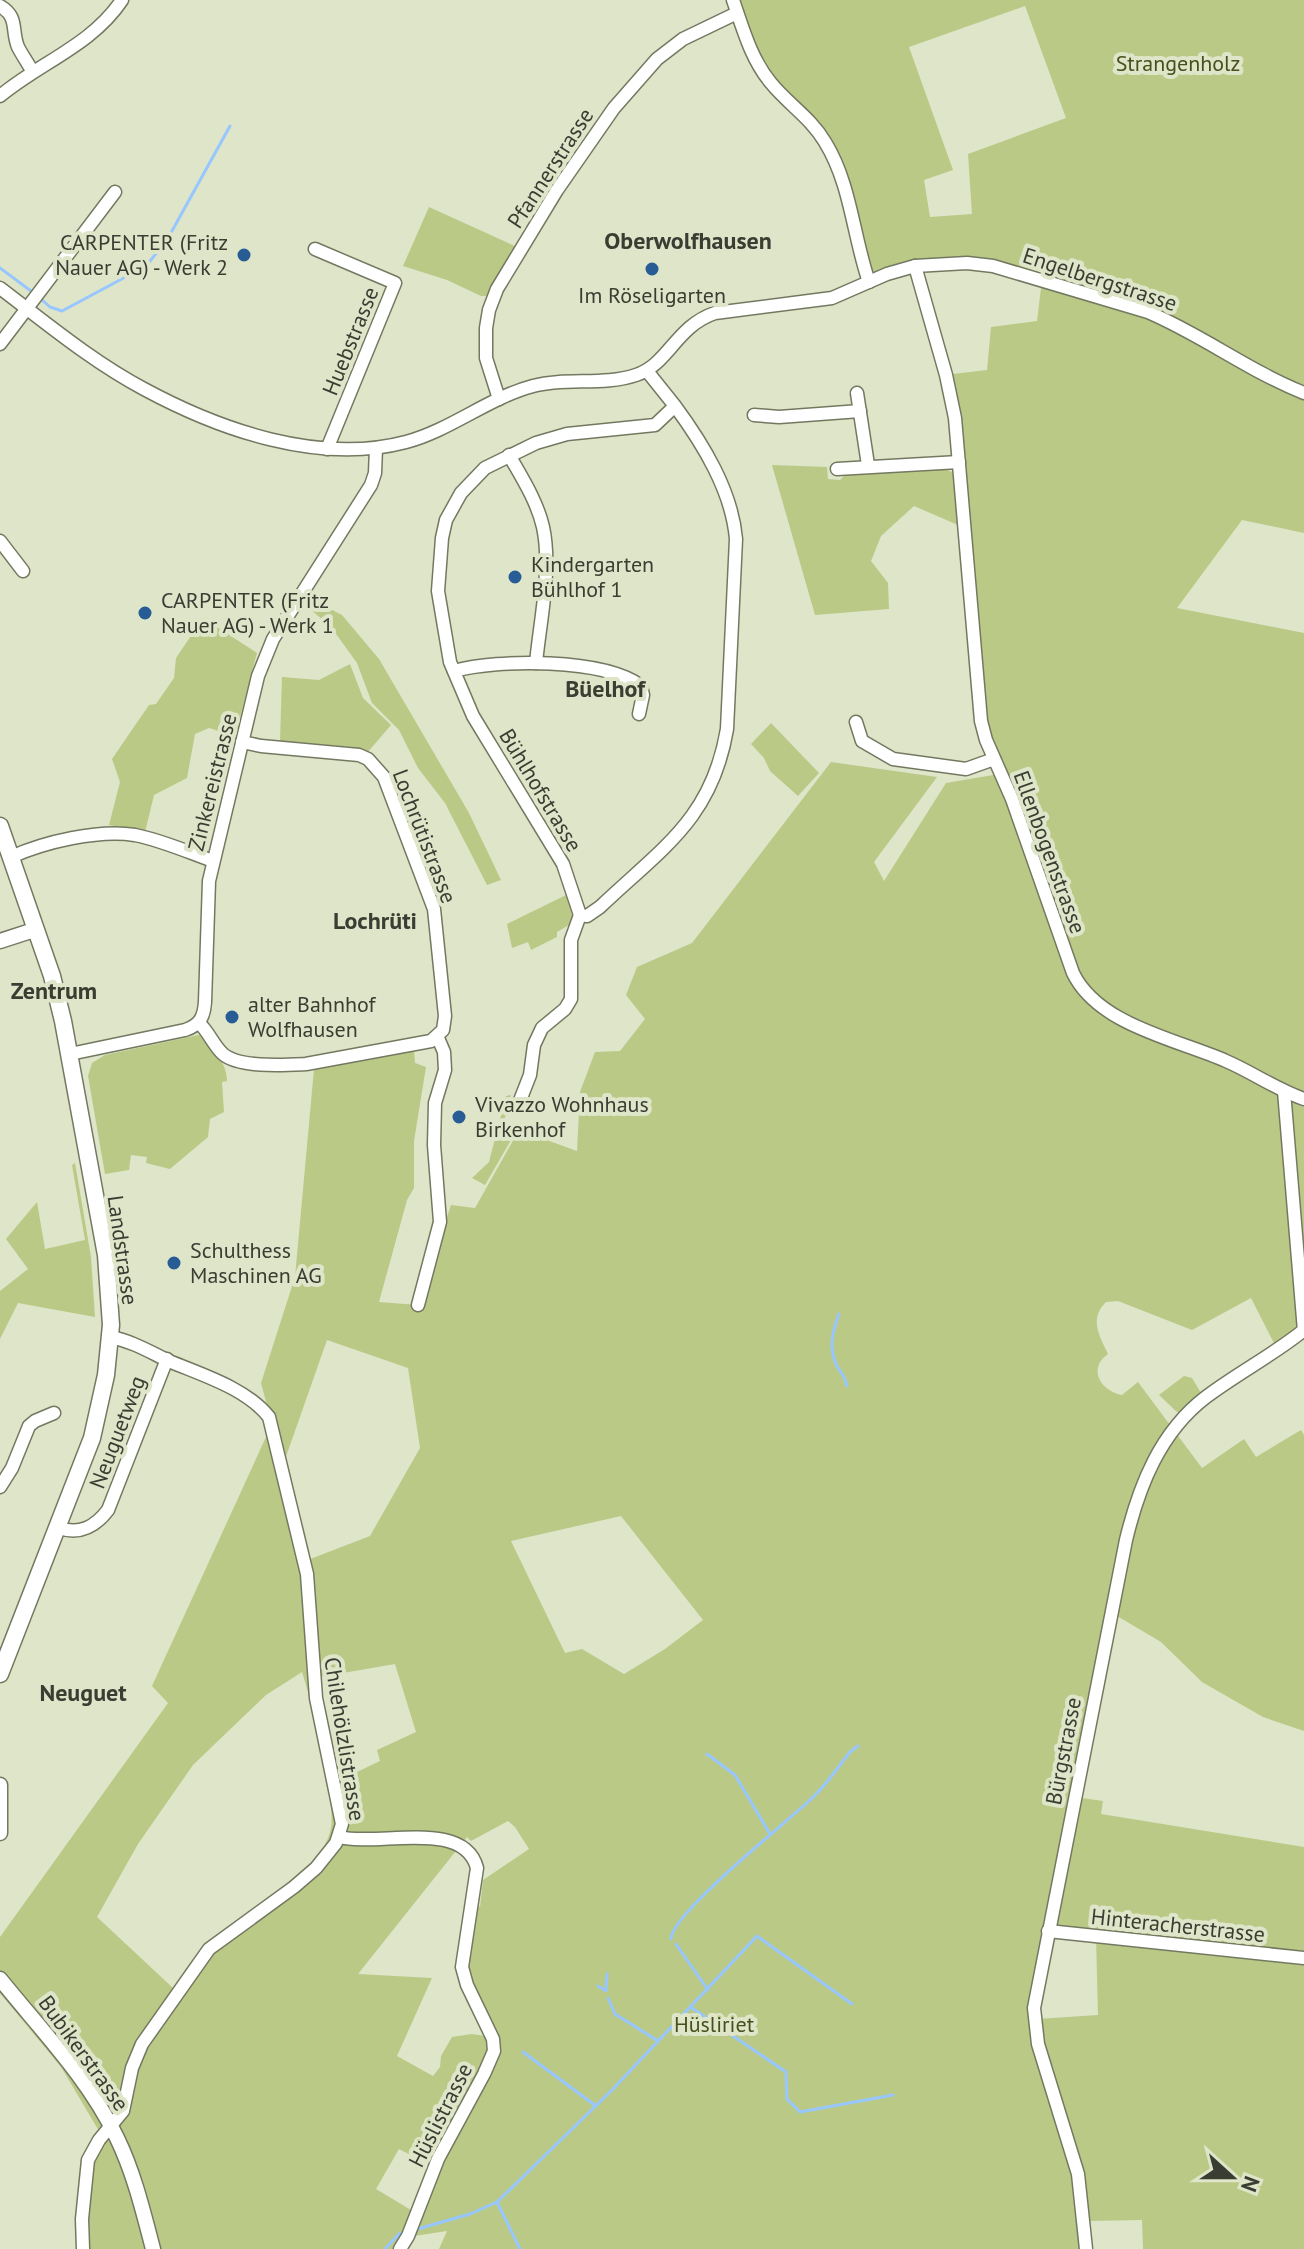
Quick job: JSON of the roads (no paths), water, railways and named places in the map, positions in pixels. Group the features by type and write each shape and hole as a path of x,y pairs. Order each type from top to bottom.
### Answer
{"main road":[{"name":"Landstrasse","path":"0,826 52,976 70,1054 110,1293 106,1375 95,1430 0,1674"}],"street":[{"path":"0,96 32,71 87,39 112,15 122,0"},
{"path":"0,6 11,14 17,46 32,71"},
{"path":"735,6 757,64 810,122 831,152 847,195 869,282"},
{"name":"Pfannerstrasse","path":"499,399 486,358 489,310 497,289 549,202 592,137 657,59 735,6"},
{"path":"0,344 115,192"},
{"name":"Huebstrasse","path":"315,249 395,283 327,449"},
{"name":"Engelbergstrasse","path":"647,371 679,336 703,317 832,298 915,266 967,263 993,266 1148,312 1253,370 1304,393"},
{"name":"Ellenbogenstrasse","path":"915,266 955,418 981,721 1073,973 1086,996 1116,1016 1227,1061 1304,1099"},
{"path":"0,288 32,300 141,388 202,417 279,441 327,449 376,448 434,432 499,399 542,384 624,378 647,371 693,434 724,488 735,521 727,729 722,756 707,795 688,823 600,907 587,916 580,915 571,940 571,999 565,1009 542,1028 534,1045 530,1075 519,1103"},
{"path":"857,393 868,465"},
{"name":"Bühlhofstrasse","path":"580,915 563,864 473,716 454,671 445,644 438,591 446,520 470,481 485,468 509,455 567,434 655,425 675,406"},
{"path":"754,415 779,417 860,411"},
{"name":"Zinkereistrasse","path":"199,1023 205,1002 208,904 213,861 258,676 269,646 367,492 375,473 376,448"},
{"path":"509,455 530,492 543,529 546,561 536,663"},
{"path":"837,469 959,462"},
{"path":"0,541 23,571"},
{"path":"454,671 491,664 536,663 598,670 641,686 643,695 639,714"},
{"path":"856,722 862,741 893,759 966,769 994,759"},
{"name":"Lochrütistrasse","path":"242,742 359,755 368,759 384,777 434,909 445,1016 438,1038 444,1052 445,1070 435,1103 434,1145 440,1222 418,1305"},
{"path":"11,857 94,834 118,833 137,836 213,861"},
{"path":"0,941 34,930"},
{"path":"70,1054 185,1030 199,1023 228,1057 236,1061 268,1064 306,1064 438,1038"},
{"path":"1284,1091 1304,1330"},
{"name":"Bürgstrasse","path":"1086,2249 1078,2174 1035,2031 1035,1996 1126,1540 1148,1471 1174,1429 1194,1407 1304,1330"},
{"name":"Chilehölzlistrasse","path":"83,2249 82,2219 87,2165 96,2144 124,2108 138,2052 198,1961 223,1937 307,1876 325,1858 339,1837 342,1824 312,1661 307,1574 272,1424 261,1408 242,1396 125,1340 110,1337"},
{"name":"Neuguetweg","path":"59,1528 74,1532 84,1530 108,1510 167,1359"},
{"path":"0,1487 12,1468 29,1426 54,1413"},
{"path":"0,1785 0,1833"},
{"name":"Hüslistrasse","path":"339,1837 362,1841 432,1837 448,1840 468,1851 477,1868 462,1967 494,2047 484,2074 438,2159 400,2249"},
{"name":"Hinteracherstrasse","path":"1048,1931 1304,1958"},
{"name":"Bubikerstrasse","path":"0,1979 75,2070 112,2127 134,2181 153,2249"}],"waterway":[{"path":"41,299 50,307 62,311 146,266 167,240 230,126"},
{"path":"0,268 35,294"},
{"path":"839,1314 832,1348 847,1386"},
{"path":"671,1939 689,1910 816,1795 858,1746"},
{"path":"707,1754 735,1775 770,1834"},
{"path":"414,2230 470,2214 497,2202 612,2090 757,1936 852,2004"},
{"path":"676,1944 708,1990"},
{"path":"598,1986 606,1991 607,1974"},
{"path":"608,1998 615,2014 658,2041"},
{"path":"692,2008 786,2072 787,2099 800,2112 893,2095"},
{"path":"523,2052 596,2106"},
{"path":"497,2202 520,2249"},
{"path":"385,2249 399,2234 406,2232"}],"place":[{"name":"CARPENTER (Fritz Nauer AG) - Werk 2","path":"244,255"},
{"name":"Im Röseligarten","path":"652,269"},
{"name":"Kindergarten Bühlhof 1","path":"515,577"},
{"name":"CARPENTER (Fritz Nauer AG) - Werk 1","path":"145,613"},
{"name":"alter Bahnhof Wolfhausen","path":"232,1017"},
{"name":"Vivazzo Wohnhaus Birkenhof","path":"459,1117"},
{"name":"Schulthess Maschinen AG","path":"174,1263"}],"district":[{"name":"Oberwolfhausen","path":"688,241"},
{"name":"Büelhof","path":"605,689"},
{"name":"Lochrüti","path":"375,921"},
{"name":"Zentrum","path":"54,991"},
{"name":"Neuguet","path":"83,1693"}],"park label":[{"name":"Strangenholz","path":"1178,63"},
{"name":"Hüsliriet","path":"714,2024"}]}
